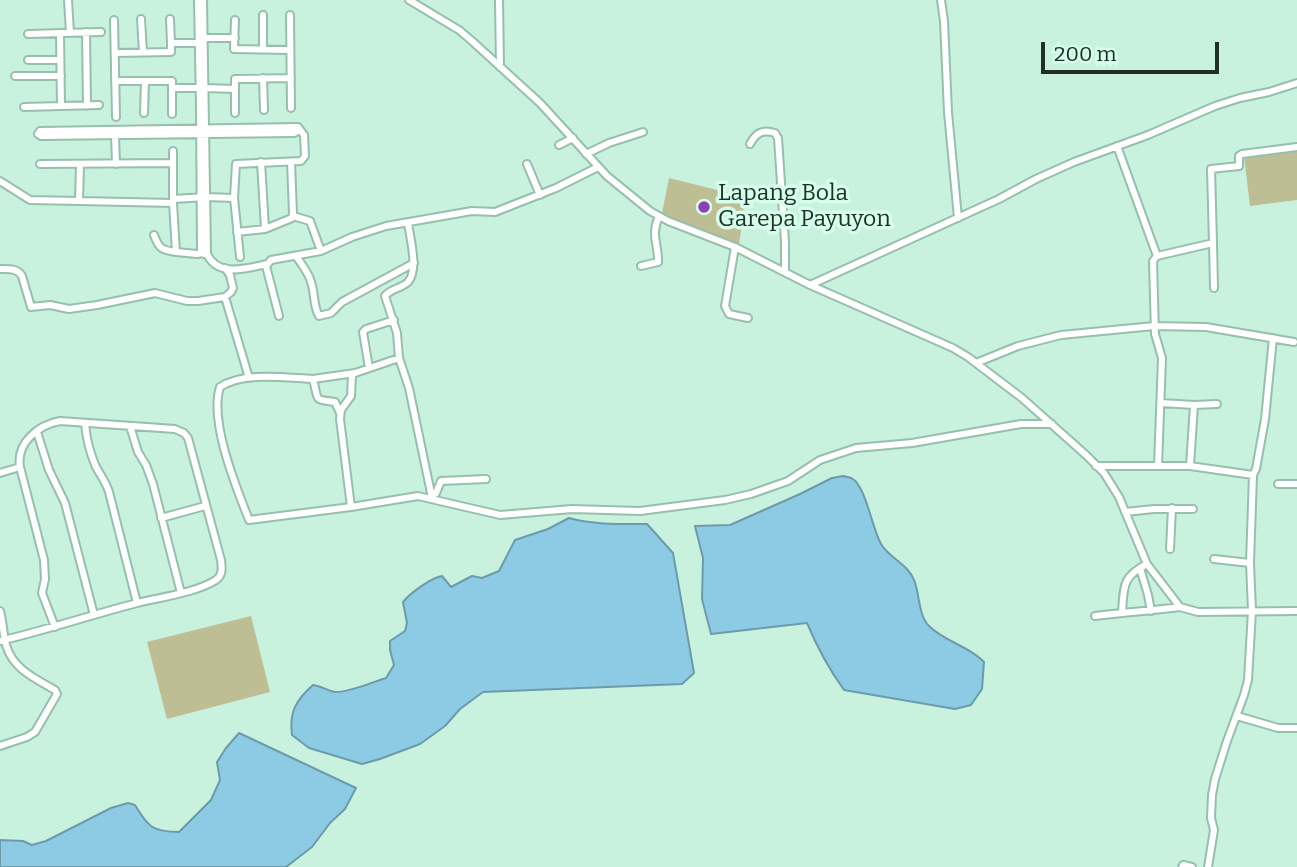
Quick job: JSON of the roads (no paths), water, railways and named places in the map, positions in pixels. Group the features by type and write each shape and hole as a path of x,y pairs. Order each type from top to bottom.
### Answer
{"street":[{"path":"68,0 70,33"},
{"path":"198,0 202,41"},
{"path":"203,0 205,253 213,262 225,268 239,270 267,264 271,260 321,251 377,228 472,211 495,212 540,195 598,167"},
{"path":"409,0 421,4 458,30 540,103 598,167 638,202 659,216 735,247 810,285 953,348 1022,398 1096,466 1113,486 1144,566 1151,611"},
{"path":"499,0 499,67"},
{"path":"942,0 948,112 958,218"},
{"path":"263,15 263,49"},
{"path":"290,15 291,108"},
{"path":"141,19 143,52"},
{"path":"115,53 171,52 170,19"},
{"path":"114,20 116,117"},
{"path":"235,20 234,49 290,50"},
{"path":"86,32 87,106"},
{"path":"27,34 101,32"},
{"path":"60,33 61,106"},
{"path":"171,43 234,38"},
{"path":"28,61 60,60"},
{"path":"15,76 61,76"},
{"path":"263,78 264,110"},
{"path":"235,113 235,79 291,78"},
{"path":"115,81 172,80 172,114"},
{"path":"144,113 145,81"},
{"path":"810,285 1063,167 1215,106 1297,83"},
{"path":"172,88 234,89"},
{"path":"24,107 99,105"},
{"path":"154,133 115,135 75,134 188,132 295,126 300,130 304,137 305,156 300,161 236,164 234,198 240,257"},
{"path":"586,154 643,132"},
{"path":"750,144 758,133 772,132 778,138 785,272"},
{"path":"115,135 116,164"},
{"path":"559,145 573,138"},
{"path":"1117,146 1157,256"},
{"path":"1214,288 1211,169 1239,166 1239,156 1242,154 1297,147"},
{"path":"173,151 176,252"},
{"path":"261,162 265,229"},
{"path":"291,162 293,216"},
{"path":"40,164 173,163"},
{"path":"527,164 540,195"},
{"path":"79,201 80,165"},
{"path":"0,181 30,200 173,201 204,197 234,198"},
{"path":"237,232 265,229 293,216 310,221 321,251"},
{"path":"641,266 659,260 655,225 659,216"},
{"path":"408,223 414,271 410,281 385,296 394,320 398,358 409,388 432,497"},
{"path":"154,235 160,247 165,250 205,253"},
{"path":"1158,466 1162,355 1156,342 1154,326 1152,263 1157,256 1213,243"},
{"path":"735,247 725,306 729,314 748,318"},
{"path":"296,256 312,282 319,316 331,313 342,302 414,263"},
{"path":"267,264 279,316"},
{"path":"0,269 20,272 30,305 33,307 50,305 69,309 155,293 187,301 225,297 233,288 225,268"},
{"path":"225,297 249,378"},
{"path":"369,368 363,331 394,320"},
{"path":"976,363 1018,346 1061,335 1154,326 1206,327 1294,342"},
{"path":"1208,867 1214,830 1211,818 1215,779 1248,680 1254,475 1265,419 1273,338"},
{"path":"398,358 355,373 313,379 249,378 220,387 219,419 224,449 248,520 418,496 432,497 500,515 572,509 640,511 751,494 788,481 820,460 856,448 912,443 1021,424 1052,424"},
{"path":"340,413 351,396 352,375 355,373"},
{"path":"313,379 318,398 323,402 335,402 340,413 351,507"},
{"path":"1161,404 1217,404"},
{"path":"1190,466 1194,405"},
{"path":"2,640 55,627 181,593 214,581 222,573 221,560 188,438 184,433 175,429 60,421 51,423 24,443 19,458 20,467 44,560 45,579 41,593 55,627"},
{"path":"85,422 88,443 109,492 137,604"},
{"path":"130,426 138,452 149,473 181,593"},
{"path":"37,432 49,470 65,503 94,615"},
{"path":"1096,466 1190,466 1254,475"},
{"path":"0,473 20,467"},
{"path":"432,497 441,481 486,479"},
{"path":"1278,484 1297,484"},
{"path":"161,518 205,506"},
{"path":"1170,549 1172,508"},
{"path":"1125,512 1194,509"},
{"path":"1214,559 1250,563"},
{"path":"1144,566 1180,607"},
{"path":"1122,612 1125,582 1144,566"},
{"path":"1095,616 1180,607 1198,612 1297,611"},
{"path":"0,611 2,640 17,666 55,690 57,694 36,732 0,746"},
{"path":"1237,716 1278,728 1297,728"},
{"path":"1182,867 1192,867"}],"water":[{"path":"832,478 852,478 858,484 881,544 911,574 925,621 942,636 984,662 982,689 971,705 955,709 844,690 807,623 711,634 702,599 703,558 695,526 730,525"},
{"path":"569,518 598,523 647,524 673,553 694,673 682,684 483,692 420,744 362,764 309,748 292,735 295,707 313,685 340,692 386,678 394,665 390,641 405,631 407,623 403,602 415,591 442,576 451,587 472,576 482,578 499,571 515,540 548,529"},
{"path":"239,733 356,788 345,809 330,823 312,847 286,867 0,867 0,840 23,841 32,845 46,841 111,808 128,803 135,805 152,827 179,832 211,800 220,780 217,762"}],"place":[{"name":"Lapang Bola Garepa Payuyon","path":"704,207"}]}
